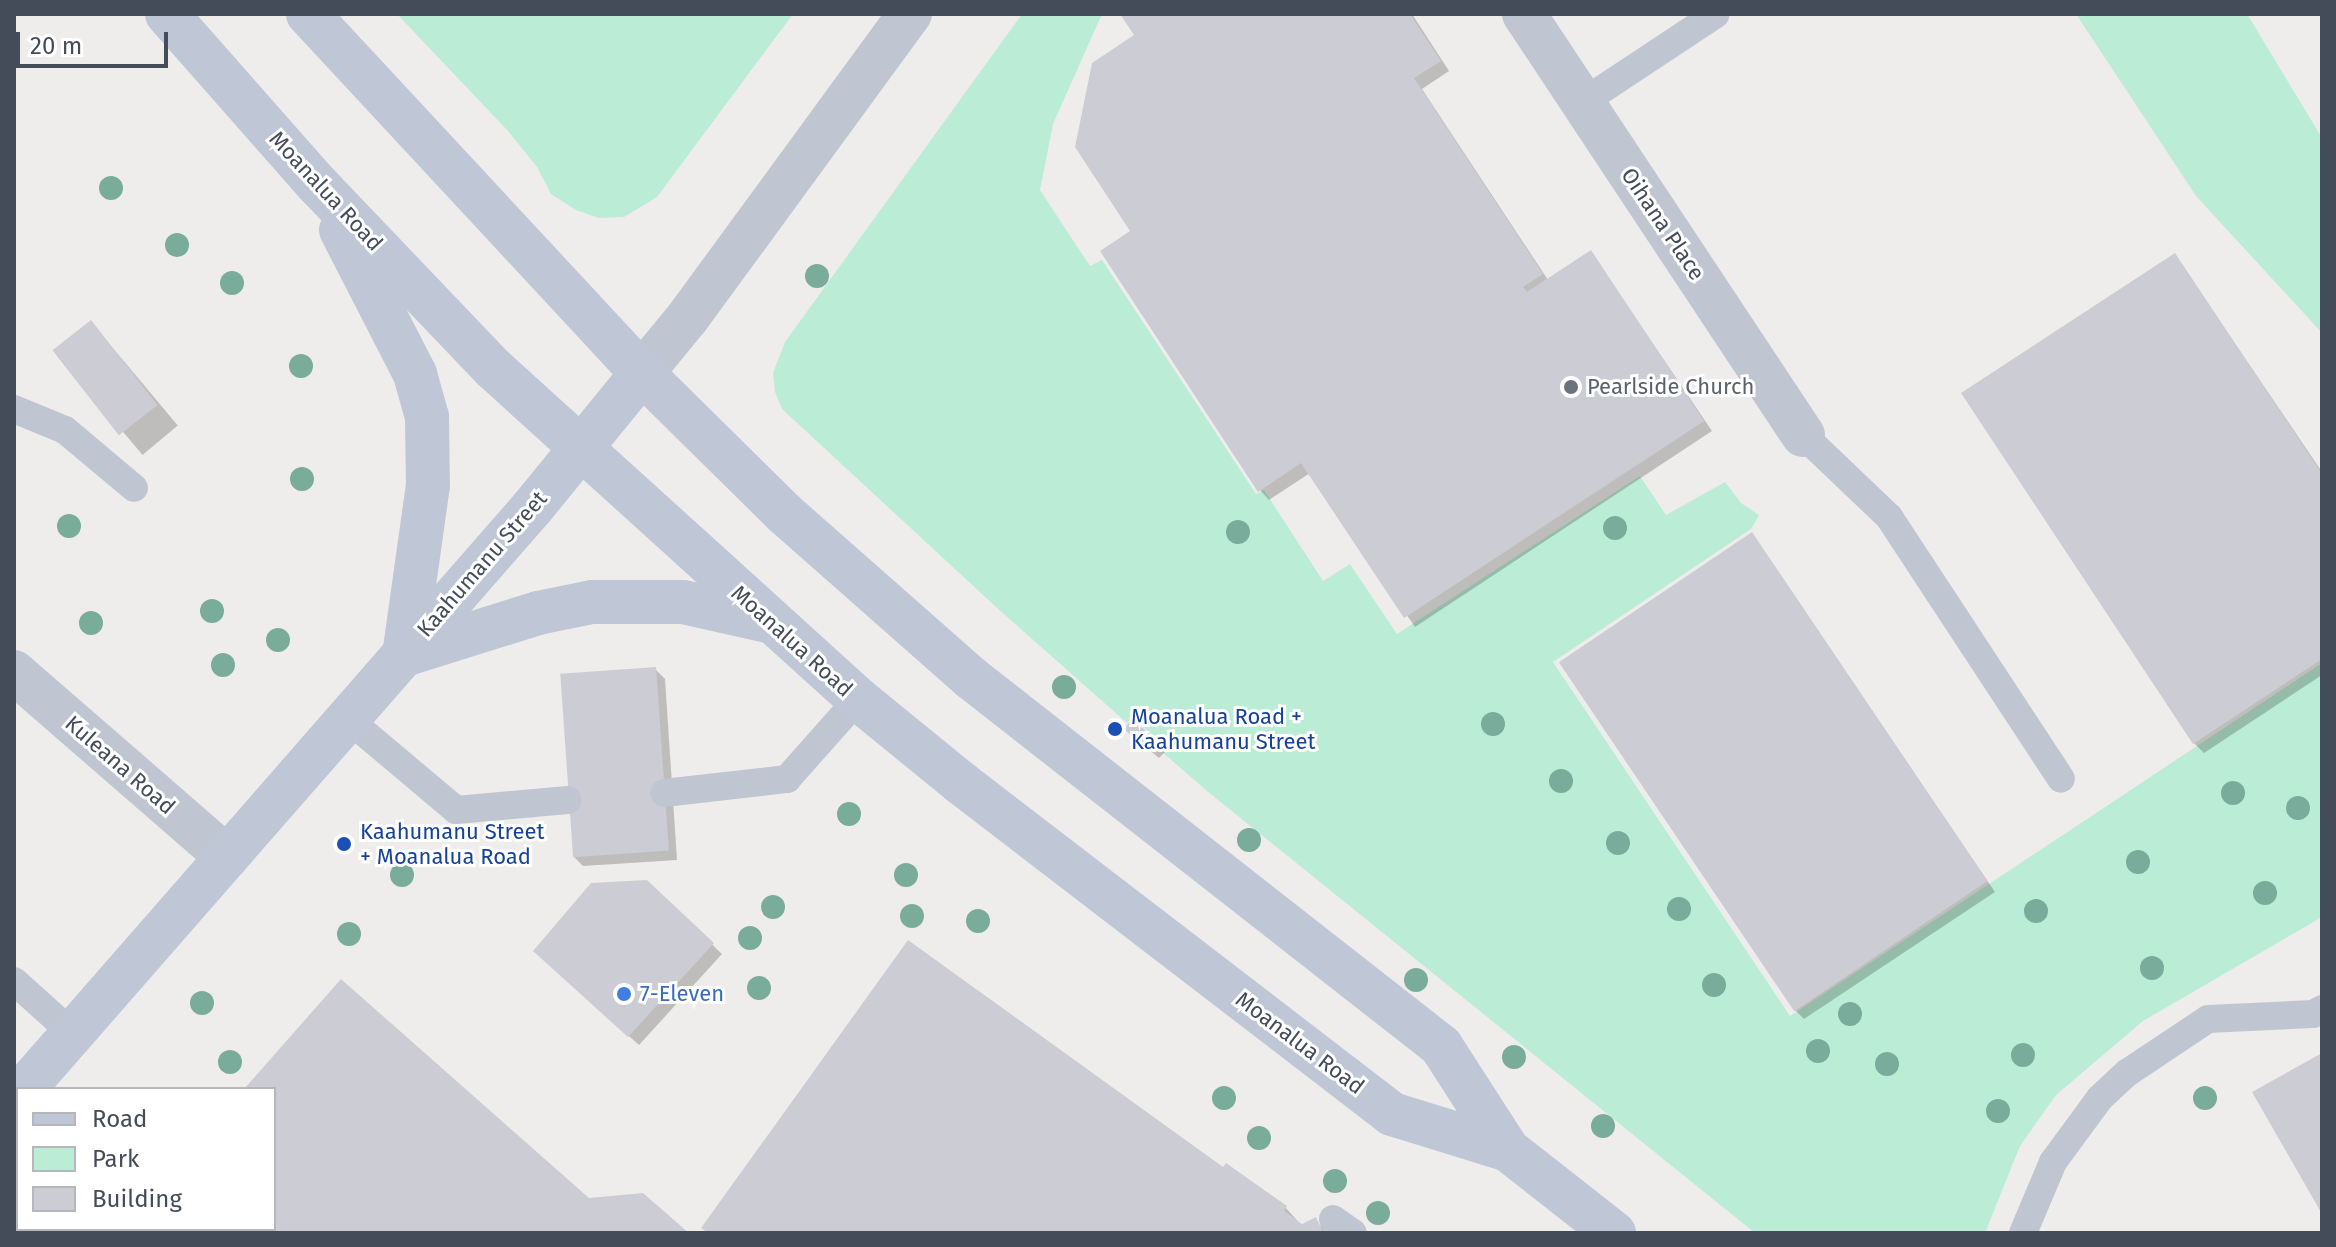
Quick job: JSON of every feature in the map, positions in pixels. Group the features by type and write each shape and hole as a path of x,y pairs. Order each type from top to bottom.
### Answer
{"main road":[{"name":"Moanalua Road","path":"167,14 317,184 494,369 858,699 1021,830 1392,1114 1508,1150"},
{"name":"Moanalua Road","path":"308,14 642,373 785,514 971,678 1441,1046 1508,1150 1614,1233"},
{"path":"317,184 415,374 427,417 428,485 404,655 538,613 592,602 683,602 769,621"},
{"name":"Kaahumanu Street","path":"26,1087 404,655 642,373"}],"street":[{"name":"Kaahumanu Street","path":"642,373 688,317 910,14"},
{"name":"Oihana Place","path":"1524,14 1803,435"},
{"name":"Kuleana Road","path":"14,672 227,857"}],"lane":[{"path":"1583,102 1716,14"},
{"path":"14,409 65,430 134,488"},
{"path":"1803,435 1889,517 2061,779"},
{"path":"664,793 787,779 858,699"},
{"path":"348,719 456,810 568,800"},
{"path":"14,981 73,1034"},
{"path":"2023,1233 2053,1162 2100,1098 2127,1073 2208,1019 2313,1014 2322,1009"}],"green space":[{"path":"397,14 793,14 657,197 624,217 599,218 576,210 551,194 537,167 508,131"},
{"path":"1022,14 1102,14 1053,124 1040,190 1090,266 1102,260 1256,494 1264,490 1323,581 1350,564 1397,634 1640,476 1666,515 1725,482 1741,503 1759,515 1751,529 1553,662 1790,1016 2322,663 2322,917 2143,1021 2056,1095 2020,1146 1985,1233 1755,1233 1207,791 1154,745 1158,739 1132,718 1127,723 782,409 775,392 773,373 785,342"},
{"path":"2076,14 2247,14 2322,138 2322,333 2196,196"}],"building":[{"path":"1120,14 1410,14 1441,61 1414,78 1543,274 1523,287 1527,292 1591,250 1704,421 1404,618 1301,463 1258,492 1100,251 1130,231 1075,147 1092,63 1134,35"},
{"path":"2175,253 2322,474 2322,659 2193,744 1961,393"},
{"path":"91,320 157,405 119,435 52,350"},
{"path":"1752,532 1987,881 1794,1011 1559,662"},
{"path":"656,667 669,851 573,857 560,674"},
{"path":"1132,719 1157,740 1149,750 1124,729"},
{"name":"7-Eleven","path":"647,880 714,943 628,1037 533,951 591,883"},
{"path":"908,940 1223,1167 1226,1163 1287,1206 1284,1211 1302,1224 1316,1217 1323,1233 708,1233 701,1228"},
{"path":"341,979 589,1198 643,1193 689,1233 117,1233 276,1231 276,1087 246,1087"},
{"path":"2322,1053 2322,1214 2252,1092"}],"place":[{"name":"Pearlside Church","path":"1571,387"},
{"name":"Moanalua Road + Kaahumanu Street","path":"1115,729"},
{"name":"Kaahumanu Street + Moanalua Road","path":"344,844"},
{"name":"7-Eleven","path":"624,994"}]}
